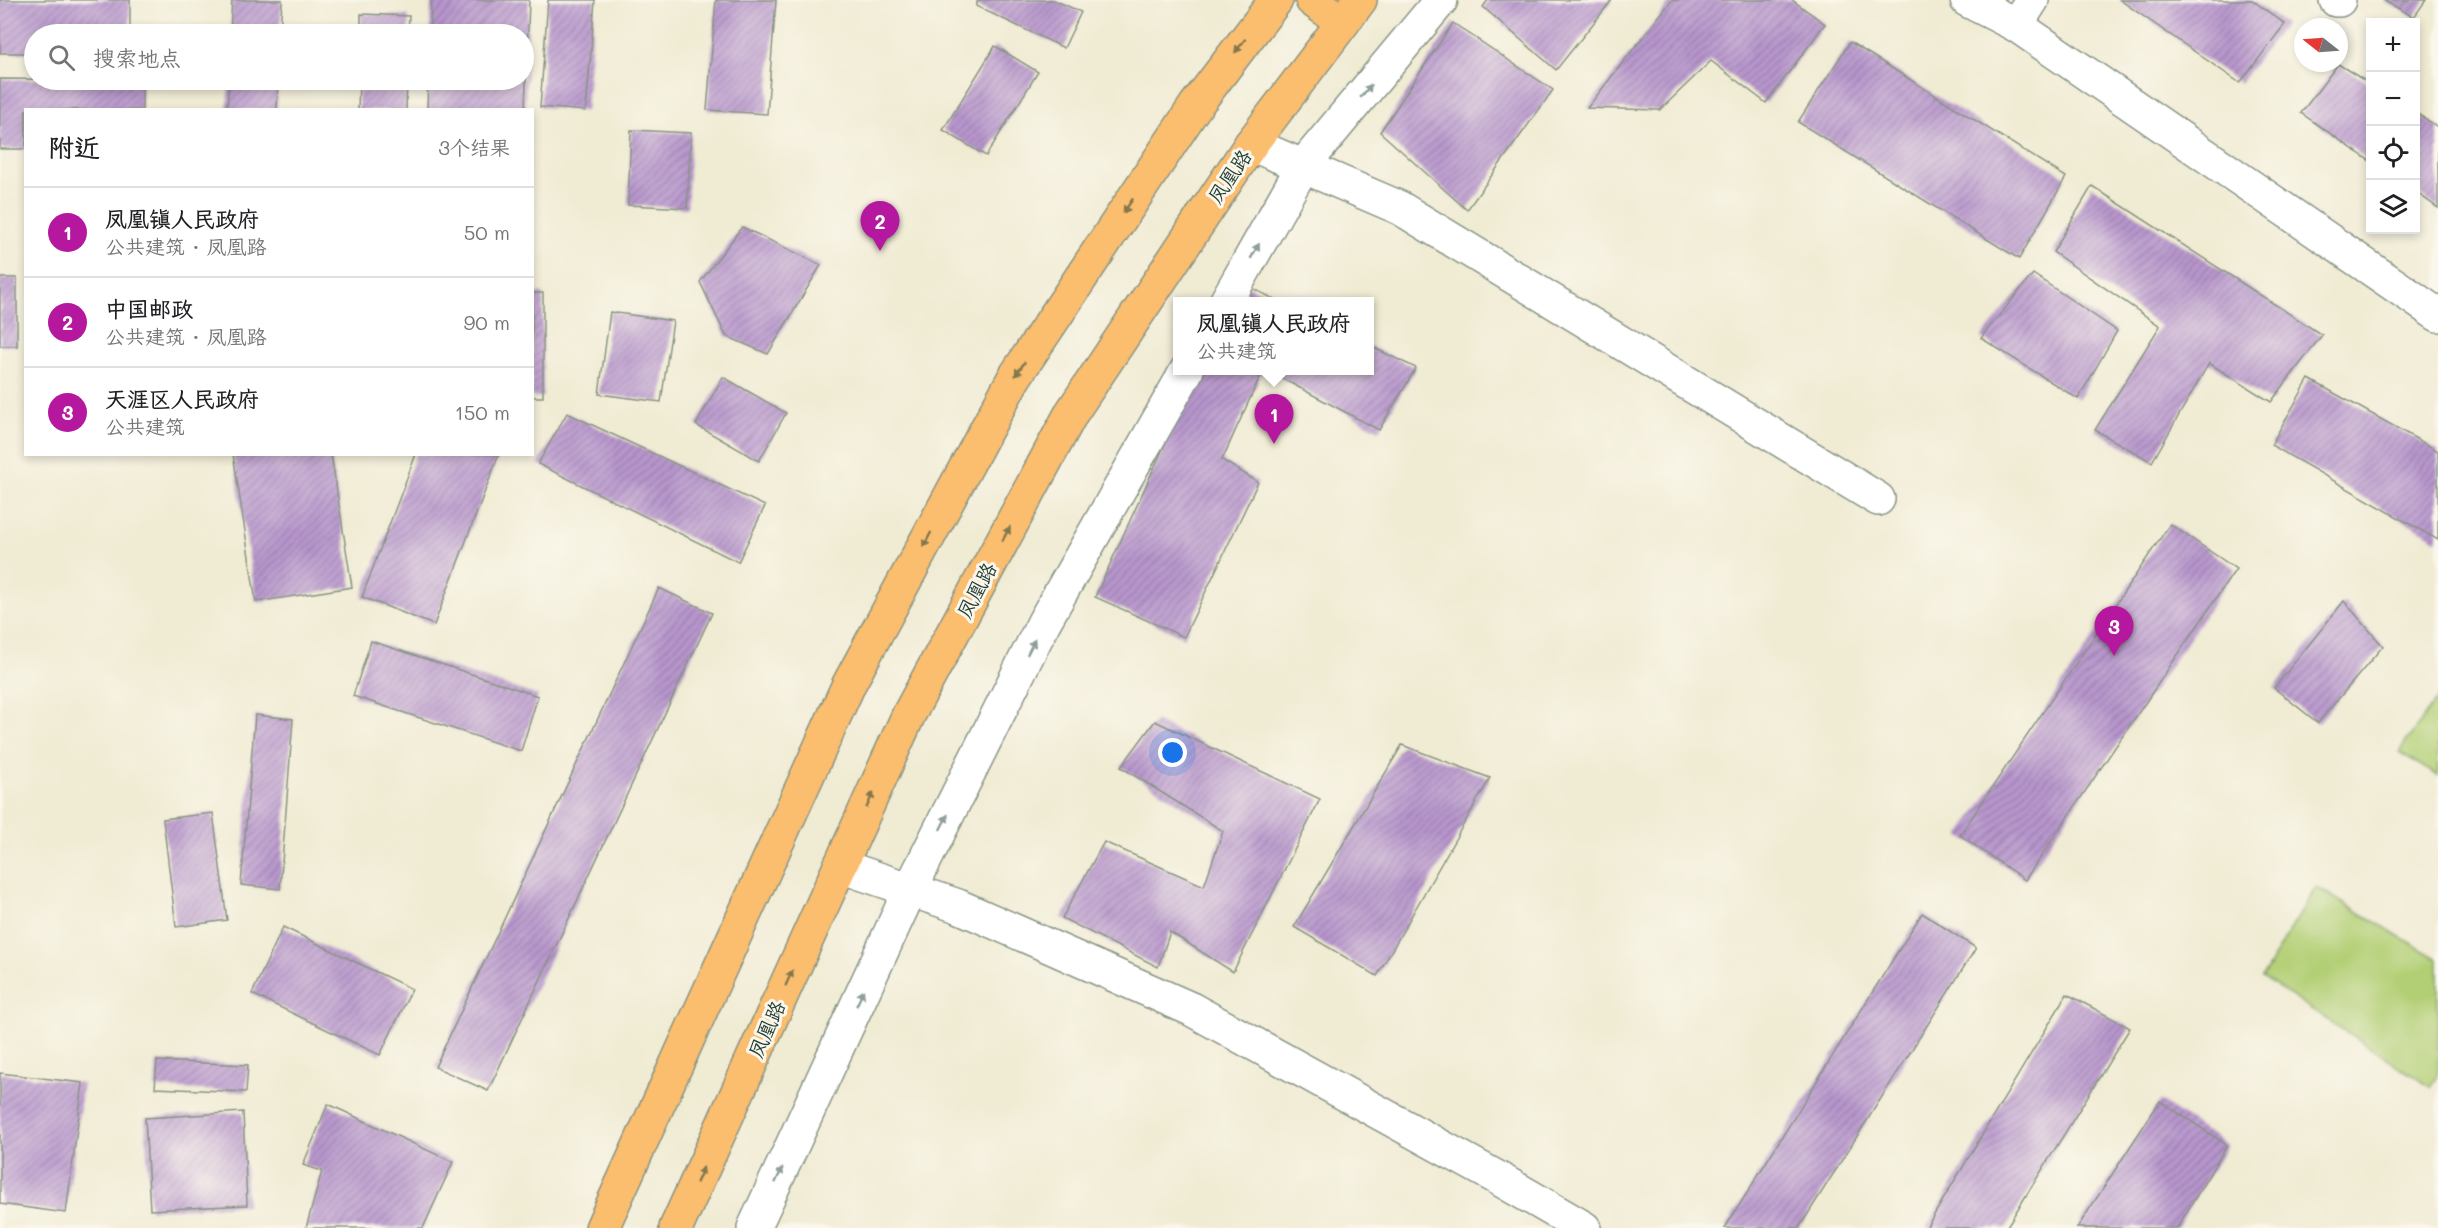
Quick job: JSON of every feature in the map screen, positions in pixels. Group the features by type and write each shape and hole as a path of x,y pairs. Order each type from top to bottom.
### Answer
{"main road":[{"path":"602,1228 849,684 1014,378 1196,105 1276,0"},
{"path":"1312,0 1351,11"},
{"name":"凤凰路","path":"676,1228 909,714 1072,412 1251,144 1351,11"}],"street":[{"path":"1229,297 1303,166 1441,0"},
{"path":"1967,0 2024,13 2438,315"},
{"path":"1251,144 1400,207 1878,499"},
{"path":"754,1228 910,890 1044,622 1184,375"},
{"path":"840,866 958,906 1191,1010 1496,1177 1584,1228"}],"green space":[{"path":"2438,697 2438,776 2399,752"},
{"path":"2316,887 2438,959 2438,1073 2430,1087 2262,977"}],"building":[{"path":"0,0 130,0 130,24 24,24 24,53 0,53"},
{"path":"232,0 282,0 281,24 231,24"},
{"path":"431,0 529,0 528,24 430,24"},
{"path":"548,0 595,0 586,111 540,107"},
{"path":"716,0 776,0 767,114 707,110"},
{"path":"978,0 1054,0 1081,12 1064,48 976,6"},
{"path":"1488,0 1612,0 1556,70 1483,7"},
{"path":"1672,0 1792,0 1825,24 1766,103 1711,61 1660,110 1587,108"},
{"path":"2120,0 2252,0 2285,24 2240,83"},
{"path":"2383,0 2426,0 2414,17"},
{"path":"361,14 409,16 409,24 361,24"},
{"path":"1453,23 1553,90 1467,210 1380,132"},
{"path":"1850,42 2066,177 2019,259 1798,122"},
{"path":"995,46 1038,72 986,156 943,130"},
{"path":"2348,70 2366,82 2366,158 2301,113 2332,72"},
{"path":"0,79 24,79 24,90 142,90 142,108 24,108 24,149 0,149"},
{"path":"228,90 278,90 277,108 227,108"},
{"path":"359,90 407,90 406,108 358,108"},
{"path":"428,90 526,90 525,108 427,108"},
{"path":"2420,116 2438,127 2438,208 2420,195"},
{"path":"631,130 691,133 687,208 628,205"},
{"path":"2092,186 2322,335 2271,402 2209,363 2152,462 2095,430 2160,326 2053,252"},
{"path":"742,227 821,265 768,354 726,336 700,282"},
{"path":"2033,274 2117,331 2078,399 1981,338"},
{"path":"0,278 17,278 17,346 0,346"},
{"path":"1240,282 1270,297 1233,297"},
{"path":"534,293 543,293 543,397 534,397"},
{"path":"610,312 673,321 661,402 599,394"},
{"path":"1374,348 1416,368 1379,430 1275,375 1374,375"},
{"path":"1197,375 1261,375 1222,460 1258,482 1184,637 1095,597"},
{"path":"723,377 786,413 759,461 696,425"},
{"path":"2309,379 2438,451 2438,540 2271,445"},
{"path":"567,413 765,506 738,562 538,464"},
{"path":"233,456 331,456 352,587 256,602"},
{"path":"415,456 498,456 434,625 362,597"},
{"path":"2170,524 2236,569 2025,880 1960,835"},
{"path":"659,588 712,613 488,1091 435,1067"},
{"path":"2344,601 2383,646 2318,723 2274,688"},
{"path":"371,641 538,696 521,751 353,696"},
{"path":"255,715 293,719 280,889 241,885"},
{"path":"1155,721 1320,799 1233,972 1170,932 1158,967 1062,918 1104,842 1204,886 1223,831 1121,767"},
{"path":"1402,745 1490,778 1377,976 1294,927"},
{"path":"213,813 227,920 176,927 163,819"},
{"path":"1922,913 1976,948 1799,1228 1725,1228"},
{"path":"283,927 412,989 380,1055 252,994"},
{"path":"2067,994 2130,1028 2006,1228 1926,1228"},
{"path":"157,1061 248,1065 246,1092 155,1088"},
{"path":"0,1073 83,1083 66,1213 0,1204"},
{"path":"2160,1101 2227,1145 2177,1228 2077,1228"},
{"path":"328,1104 453,1162 423,1228 306,1228 322,1171 303,1165"},
{"path":"243,1112 247,1205 150,1210 145,1118"}],"place":[{"name":"中国邮政","path":"880,251"},
{"name":"凤凰镇人民政府","path":"1274,444"},
{"name":"天涯区人民政府","path":"2114,656"}]}
